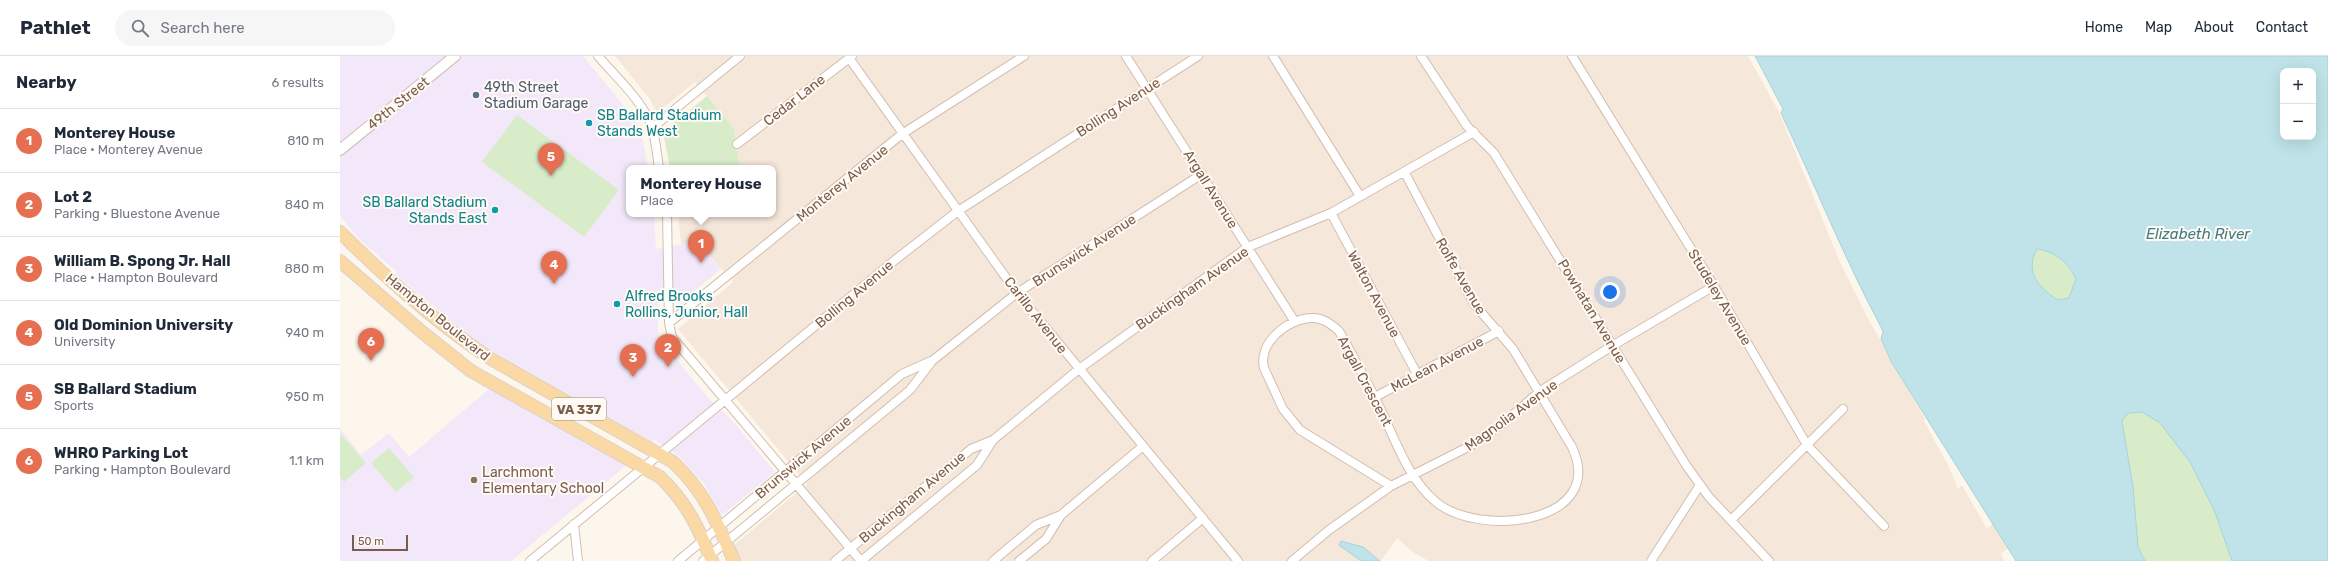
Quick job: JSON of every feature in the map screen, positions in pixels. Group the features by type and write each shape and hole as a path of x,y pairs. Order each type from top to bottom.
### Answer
{"main road":[{"name":"Hampton Boulevard","path":"340,232 393,282 468,345 673,462 694,482 704,497 719,526 734,561"},
{"name":"Hampton Boulevard","path":"340,261 422,332 471,371 660,477 681,499 695,520 703,540 708,559"}],"street":[{"name":"49th Street","path":"340,150 455,56"},
{"path":"652,128 740,56"},
{"name":"Monterey Avenue","path":"669,323 902,134 1024,56"},
{"name":"Argall Avenue","path":"1126,56 1295,322"},
{"name":"Bolling Avenue","path":"530,561 895,260 958,211 1198,56"},
{"path":"1273,56 1360,196"},
{"name":"Powhatan Avenue","path":"1421,56 1455,109 1494,153 1612,346 1700,485 1769,561"},
{"name":"Studeley Avenue","path":"1572,56 1714,286 1807,445 1884,526"},
{"path":"600,57 643,110 652,128 659,165"},
{"name":"Carillo Avenue","path":"850,57 902,134 1017,293 1238,561"},
{"name":"Cedar Lane","path":"737,144 850,57"},
{"name":"Buckingham Avenue","path":"835,561 971,449 993,440 1079,370 1248,247 1331,213 1405,173 1474,132"},
{"name":"Rolfe Avenue","path":"1405,173 1474,304 1486,319 1499,331 1513,349 1539,392"},
{"name":"Brunswick Avenue","path":"678,561 902,374 932,360 1017,293 1202,174"},
{"name":"Walton Avenue","path":"1331,213 1417,374"},
{"path":"667,217 669,323 672,337 861,561"},
{"name":"Magnolia Avenue","path":"1292,561 1329,530 1392,486 1412,474 1472,445 1505,422 1539,392 1612,346 1714,286"},
{"name":"Argall Crescent","path":"1295,322 1312,318 1322,320 1330,323 1339,331 1375,397 1412,474 1422,490 1437,503 1451,511 1476,520 1513,522 1542,514 1556,507 1575,487 1579,465 1572,447 1539,392"},
{"path":"1295,322 1275,335 1263,354 1264,368 1287,414 1300,430 1392,486"},
{"name":"McLean Avenue","path":"1375,397 1499,331"},
{"name":"Brunswick Avenue","path":"708,559 726,542 910,390 932,360"},
{"path":"1732,520 1843,408"},
{"name":"Buckingham Avenue","path":"861,561 978,464 993,440"},
{"path":"1019,561 1046,539 1061,515 1143,446"},
{"path":"1653,560 1700,485"},
{"path":"993,561 1036,525 1061,515"},
{"path":"1152,561 1203,518"},
{"path":"574,524 578,561"}],"shaded area":[{"path":"340,56 583,56 629,112 638,126 643,141 647,165 626,165 626,217 654,217 656,249 697,241 721,269 688,296 658,294 658,336 707,397 730,418 775,472 722,515 704,484 681,458 655,440 652,442 478,343 396,275 397,272 358,238 340,216"},
{"path":"615,56 1748,56 1779,112 1839,260 1867,317 1925,419 1924,421 1948,465 1958,489 1962,485 1987,529 1993,523 2008,548 2001,554 2004,561 1429,561 1414,553 1397,538 1381,561 741,561 734,545 807,484 678,329 733,282 697,241 681,244 678,217 776,217 776,165 740,165 734,129 695,82 657,113 650,99"},
{"name":"Larchmont Elementary School","path":"489,389 627,465 511,561 340,561 340,428 361,455 389,433 409,457"}],"green space":[{"path":"707,96 734,129 740,165 669,165 663,132"},
{"path":"517,115 619,190 584,237 482,162"},
{"path":"2037,248 2055,255 2065,263 2073,273 2076,279 2069,298 2058,300 2039,285 2035,278 2032,265 2033,257"},
{"path":"2142,411 2160,423 2190,462 2215,512 2232,561 2145,561 2138,547 2133,487 2122,421 2128,413"},
{"path":"340,433 366,463 344,482 340,477"},
{"path":"389,448 414,477 396,492 371,463"}],"water":[{"name":"Elizabeth River","path":"1755,56 2328,56 2328,561 2232,561 2215,512 2190,462 2160,423 2142,412 2128,413 2122,421 2133,487 2138,547 2145,561 2016,561 1892,363 1881,339 1883,332 1881,327 1842,248 1781,113 1783,109","holes":["2037,249 2044,250 2061,259 2073,273 2076,279 2069,298 2058,300 2045,290 2036,279 2032,265 2033,257"]},
{"path":"1341,541 1363,547 1380,561 1361,561 1339,545"}],"place":[{"name":"49th Street Stadium Garage","path":"476,95"},
{"name":"SB Ballard Stadium Stands West","path":"589,123"},
{"name":"SB Ballard Stadium","path":"551,176"},
{"name":"SB Ballard Stadium Stands East","path":"495,210"},
{"name":"Monterey House","path":"701,263"},
{"name":"Old Dominion University","path":"554,284"},
{"name":"Alfred Brooks Rollins, Junior, Hall","path":"617,304"},
{"name":"WHRO Parking Lot","path":"371,361"},
{"name":"Lot 2","path":"668,367"},
{"name":"William B. Spong Jr. Hall","path":"633,377"},
{"name":"Larchmont Elementary School","path":"474,480"}]}
